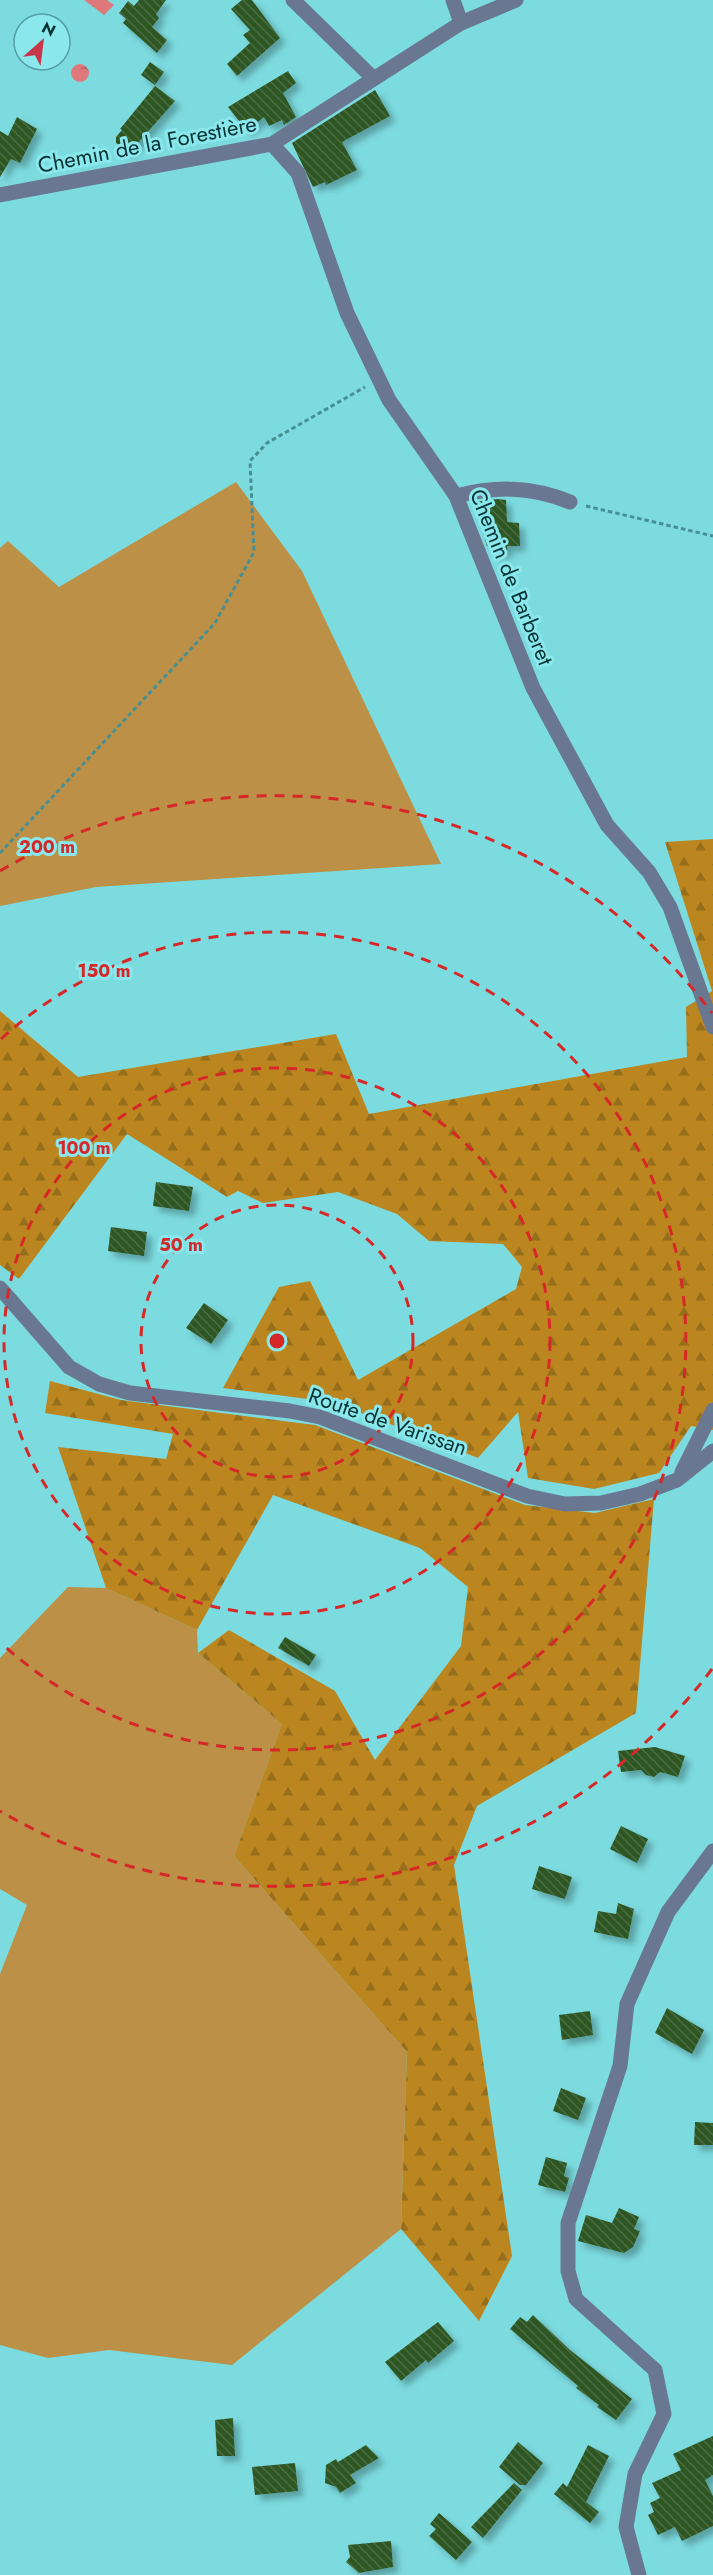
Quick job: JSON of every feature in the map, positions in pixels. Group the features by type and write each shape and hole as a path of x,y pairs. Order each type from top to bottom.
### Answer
{"street":[{"path":"292,0 373,78"},
{"path":"453,0 461,23"},
{"name":"Chemin de la Forestière","path":"0,195 272,144 461,23 516,0"},
{"name":"Chemin de Barberet","path":"272,144 298,173 347,313 389,400 456,496 533,688 607,825 649,872 670,907 713,1027"},
{"path":"456,496 480,490 514,488 545,492 570,501"},
{"name":"Route de Varissan","path":"0,1288 69,1367 99,1384 120,1390 320,1417 527,1496 565,1504 601,1503 640,1494 677,1480 713,1451"},
{"path":"677,1480 713,1410"},
{"path":"639,2575 626,2527 635,2474 664,2414 656,2370 576,2299 568,2271 568,2223 620,2066 627,2004 668,1912 713,1851"}],"path":[{"path":"0,853 215,623 254,552 250,461 267,443 380,379"},
{"path":"570,501 713,536"}],"shaded area":[{"path":"236,482 302,571 441,864 96,887 0,906 0,548 8,541 59,587"},
{"path":"68,1587 106,1588 197,1630 198,1653 282,1724 234,1856 407,2052 401,2229 232,2365 109,2350 48,2358 0,2345 0,1974 27,1905 0,1889 0,1658"}],"green space":[{"path":"713,839 713,1430 691,1426 659,1473 594,1489 528,1478 518,1412 478,1458 364,1414 323,1401 223,1388 279,1287 310,1281 358,1380 516,1289 522,1267 503,1244 429,1241 397,1214 338,1192 263,1203 238,1191 227,1197 127,1134 19,1279 0,1265 0,1011 78,1077 336,1034 369,1114 687,1057 686,1007 712,991 665,842"},
{"path":"50,1381 121,1400 315,1425 525,1505 595,1513 654,1499 636,1713 477,1806 454,1865 512,2256 479,2321 401,2229 407,2052 234,1856 282,1724 198,1653 229,1630 335,1691 375,1760 461,1646 468,1587 420,1548 273,1495 197,1630 106,1588 58,1447 166,1459 173,1434 45,1413"}],"water":[{"path":"84,0 107,0 114,5 104,15"},
{"path":"76,64 84,64 89,69 89,77 84,82 76,82 71,77 72,68"}],"building":[{"path":"139,0 166,0 156,14 159,18 152,27 167,40 157,53 123,23 126,19 119,13 128,1 134,6"},
{"path":"242,0 252,0 280,38 237,76 227,64 250,43 243,35 250,30 231,9"},
{"path":"150,62 164,72 155,85 141,75"},
{"path":"288,71 296,83 283,93 296,117 284,125 282,120 269,126 264,117 247,131 228,107"},
{"path":"155,86 175,101 129,153 116,143 116,137"},
{"path":"375,90 390,116 342,142 357,170 326,185 325,182 313,187 292,143"},
{"path":"17,117 37,129 20,163 11,159 0,177 0,131 8,136"},
{"path":"506,500 507,522 519,523 520,546 507,546 507,553 493,552 493,547 487,546 474,502"},
{"path":"156,1182 193,1187 189,1211 153,1206"},
{"path":"111,1227 147,1232 144,1256 108,1251"},
{"path":"204,1303 228,1320 211,1344 186,1328"},
{"path":"285,1637 316,1655 309,1666 278,1648"},
{"path":"655,1747 685,1756 678,1777 660,1772 654,1777 646,1775 641,1770 621,1772 618,1751"},
{"path":"621,1826 648,1839 637,1863 610,1849"},
{"path":"539,1866 572,1877 565,1899 532,1889"},
{"path":"618,1903 634,1909 628,1939 594,1932 598,1911 616,1914"},
{"path":"667,2008 704,2030 692,2054 655,2033"},
{"path":"590,2011 593,2035 562,2040 559,2015"},
{"path":"561,2088 586,2098 578,2120 553,2111"},
{"path":"695,2122 713,2123 713,2145 694,2145"},
{"path":"546,2157 567,2163 564,2176 569,2178 565,2192 538,2185"},
{"path":"619,2208 639,2217 634,2229 640,2231 633,2247 624,2253 578,2241 586,2215 612,2223"},
{"path":"533,2315 570,2350 632,2399 616,2420 597,2407 599,2405 576,2388 578,2386 510,2329 520,2317 527,2322"},
{"path":"438,2322 454,2341 428,2363 426,2360 401,2381 385,2362"},
{"path":"233,2418 235,2456 217,2456 215,2420"},
{"path":"713,2436 713,2475 705,2480 713,2496 713,2526 682,2541 675,2527 658,2535 648,2515 654,2512 650,2503 660,2498 652,2483 681,2470 673,2454"},
{"path":"518,2442 543,2463 526,2485 520,2485 499,2467"},
{"path":"366,2445 379,2458 350,2475 356,2483 340,2493 336,2487 325,2483 326,2465 336,2459 338,2462"},
{"path":"588,2445 609,2456 586,2502 599,2512 590,2523 554,2494 563,2483 567,2487"},
{"path":"295,2463 298,2491 255,2495 252,2467"},
{"path":"514,2483 522,2490 483,2538 471,2527"},
{"path":"439,2513 472,2542 456,2560 429,2536 436,2529 430,2524"},
{"path":"391,2541 393,2567 359,2573 346,2562 350,2557 348,2545"}]}
